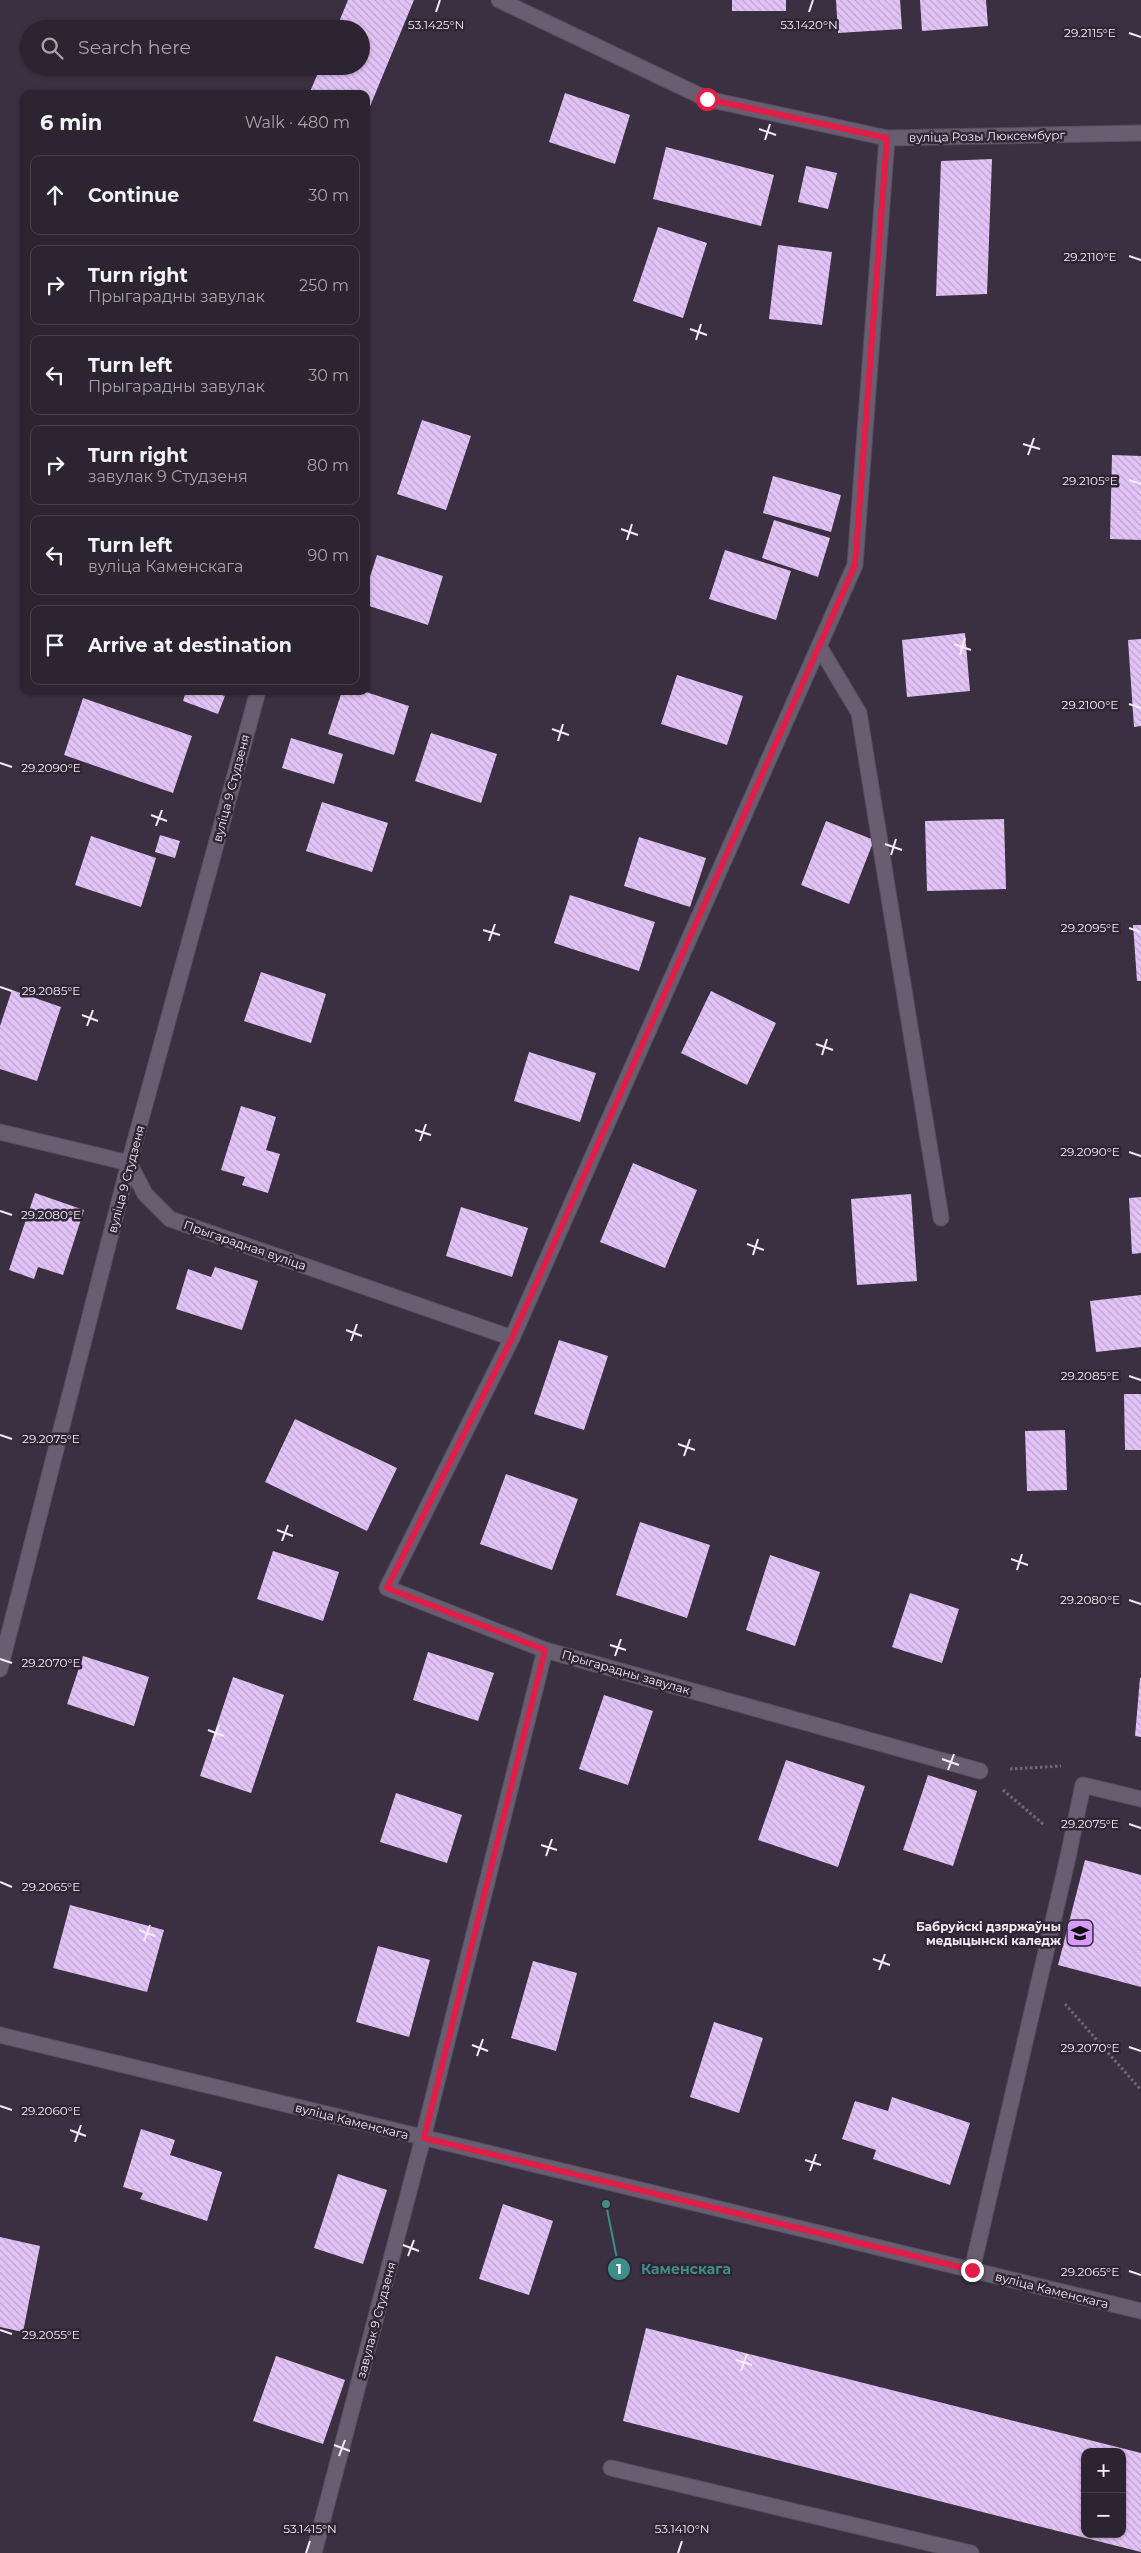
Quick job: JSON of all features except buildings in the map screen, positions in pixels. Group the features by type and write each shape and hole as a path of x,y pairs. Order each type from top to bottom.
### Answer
{"street":[{"name":"вуліца Розы Люксембург","path":"499,0 707,99 887,138 1141,133"},
{"name":"Прыгарадны завулак","path":"887,138 855,565 512,1338 387,1588 545,1650 980,1771"},
{"path":"819,646 859,713 941,1218"},
{"name":"вуліца 9 Студзеня","path":"0,1668 129,1163 257,695"},
{"path":"0,1132 129,1163"},
{"name":"Прыгарадная вуліца","path":"129,1163 145,1194 170,1219 512,1338"},
{"name":"завулак 9 Студзеня","path":"314,2553 424,2138 545,1650"},
{"path":"972,2270 1041,1976 1083,1785 1141,1799"},
{"name":"вуліца Каменскага","path":"0,2034 1141,2311"},
{"path":"611,2468 971,2553"}],"path":[{"path":"980,1771 1064,1766"},
{"path":"980,1771 1041,1822 1068,1857"},
{"path":"1041,1976 1141,2090"}],"place":[{"name":"Бабруйскі дзяржаўны медыцынскі каледж","path":"1080,1933"},
{"name":"Каменскага","path":"606,2204"}],"route":[{"path":"707,99 887,138 855,565 512,1338 387,1588 545,1650 424,2138 972,2270"}]}
